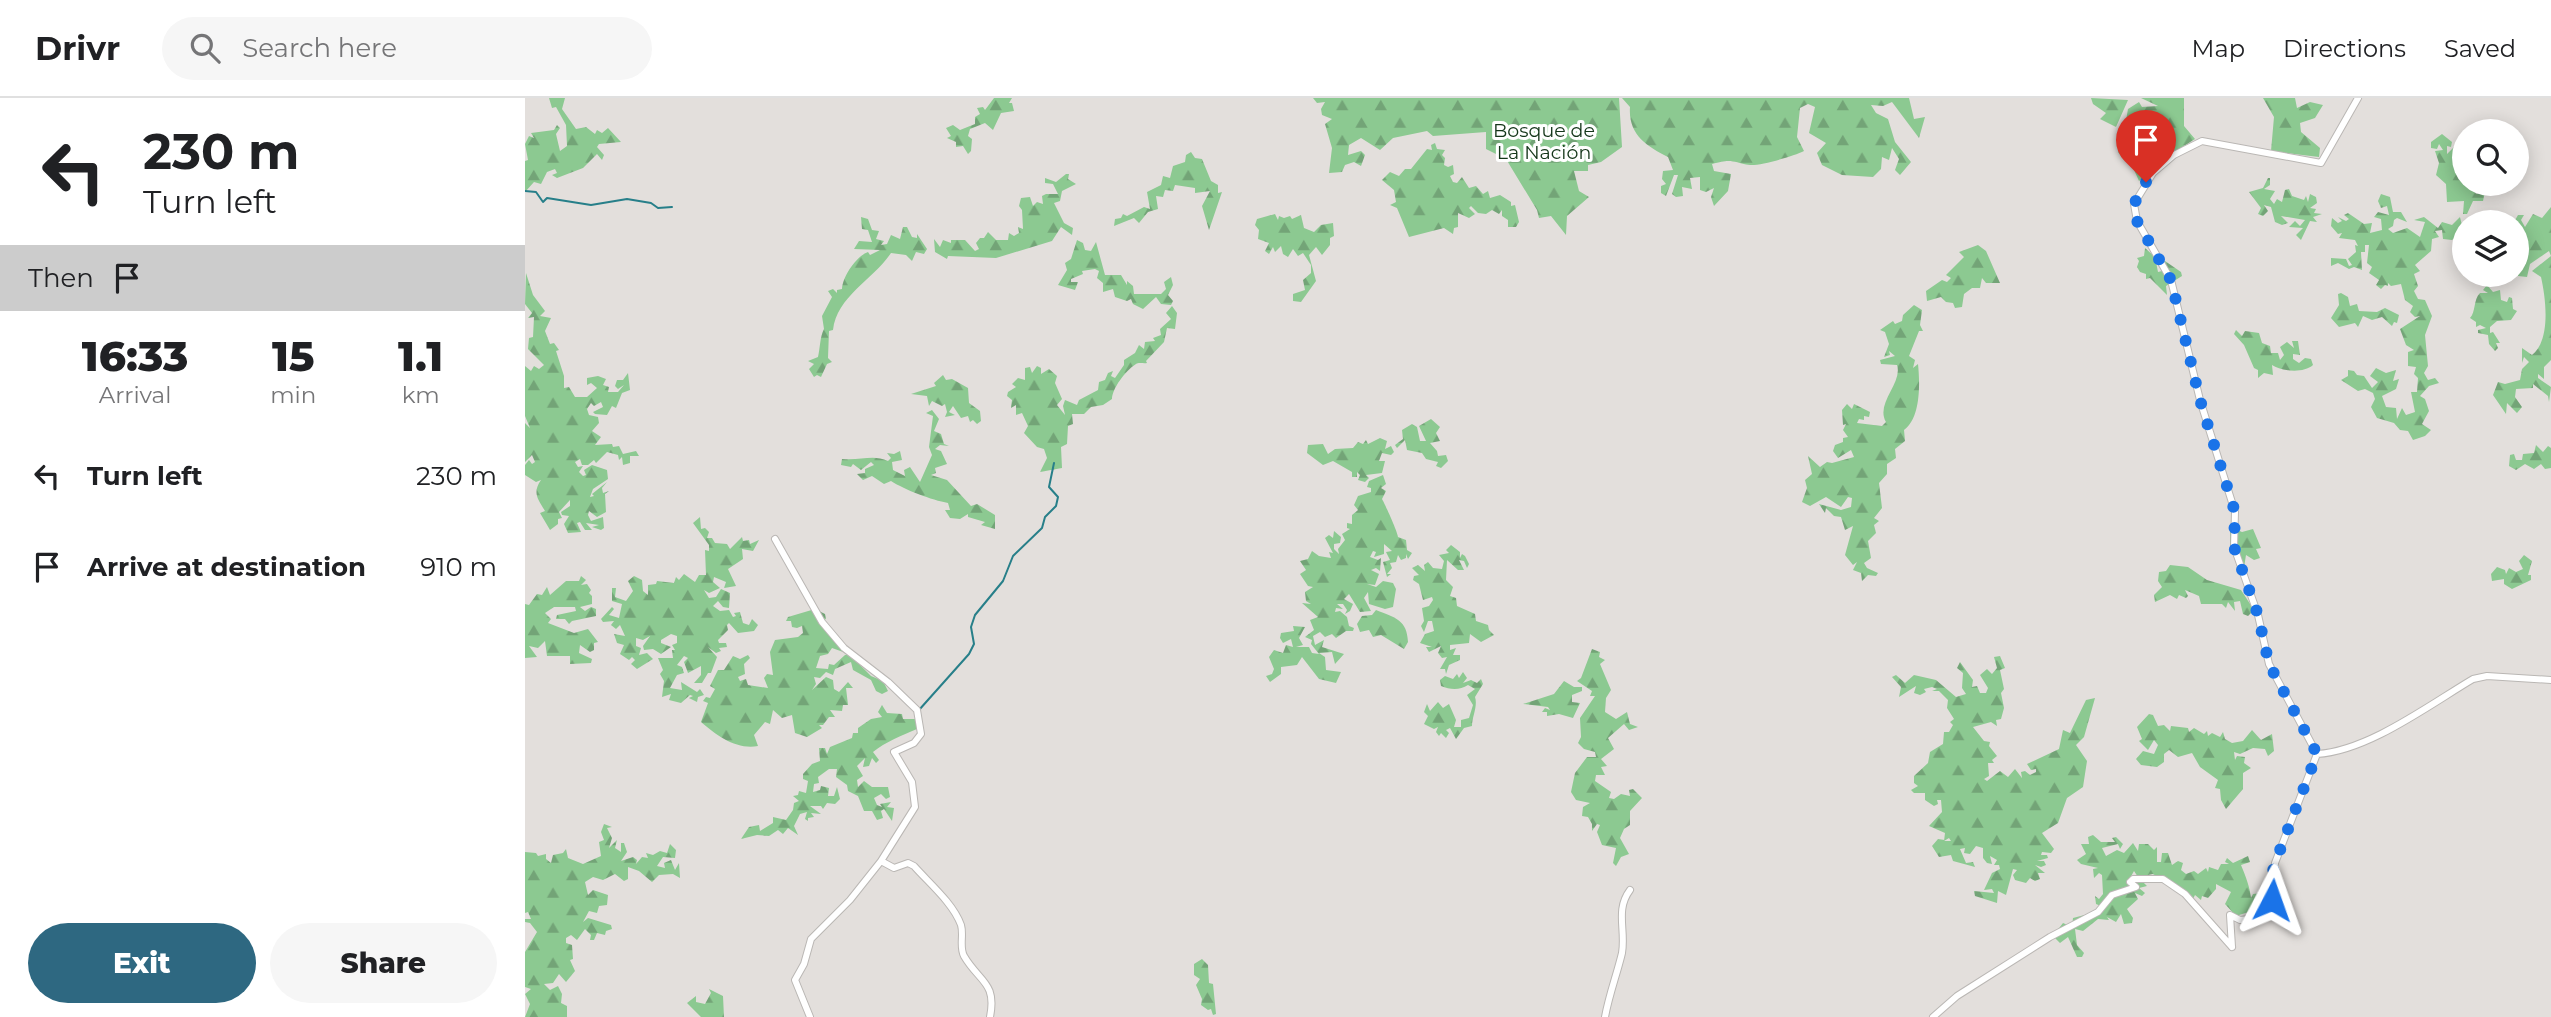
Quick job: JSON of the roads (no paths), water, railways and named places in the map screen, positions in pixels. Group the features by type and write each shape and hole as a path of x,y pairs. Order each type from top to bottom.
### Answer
{"street":[{"path":"1933,1017 1957,996 2050,937 2098,912 2112,895 2136,887 2130,882 2133,879 2152,877 2185,894 2232,947 2229,915 2240,920 2249,919 2269,907 2275,863 2317,754 2269,664 2258,615 2234,547 2235,512 2200,400 2171,280 2137,221 2134,204 2154,173 2174,155 2202,141 2321,163 2358,98"},
{"path":"775,539 829,630 852,655 888,682 918,711 921,734 914,743 894,752 912,782 915,807 881,861 850,900 811,939 804,964 795,979 810,1017"},
{"path":"2317,754 2335,753 2383,731 2473,679 2487,676 2551,680"},
{"path":"881,861 894,868 908,863 914,866 957,916 962,928 965,957 982,974 993,999 990,1017"},
{"path":"1605,1017 1613,977 1622,952 1624,930 1620,909 1630,890"}],"waterway":[{"path":"525,191 536,192 543,202 547,198 591,205 627,199 651,203 658,208 672,207"},
{"path":"919,710 969,654 974,644 971,627 975,615 1003,581 1013,556 1042,528 1045,517 1056,506 1058,497 1049,487 1054,463"}],"park label":[{"name":"Bosque de La Nación","path":"1544,141"}]}
